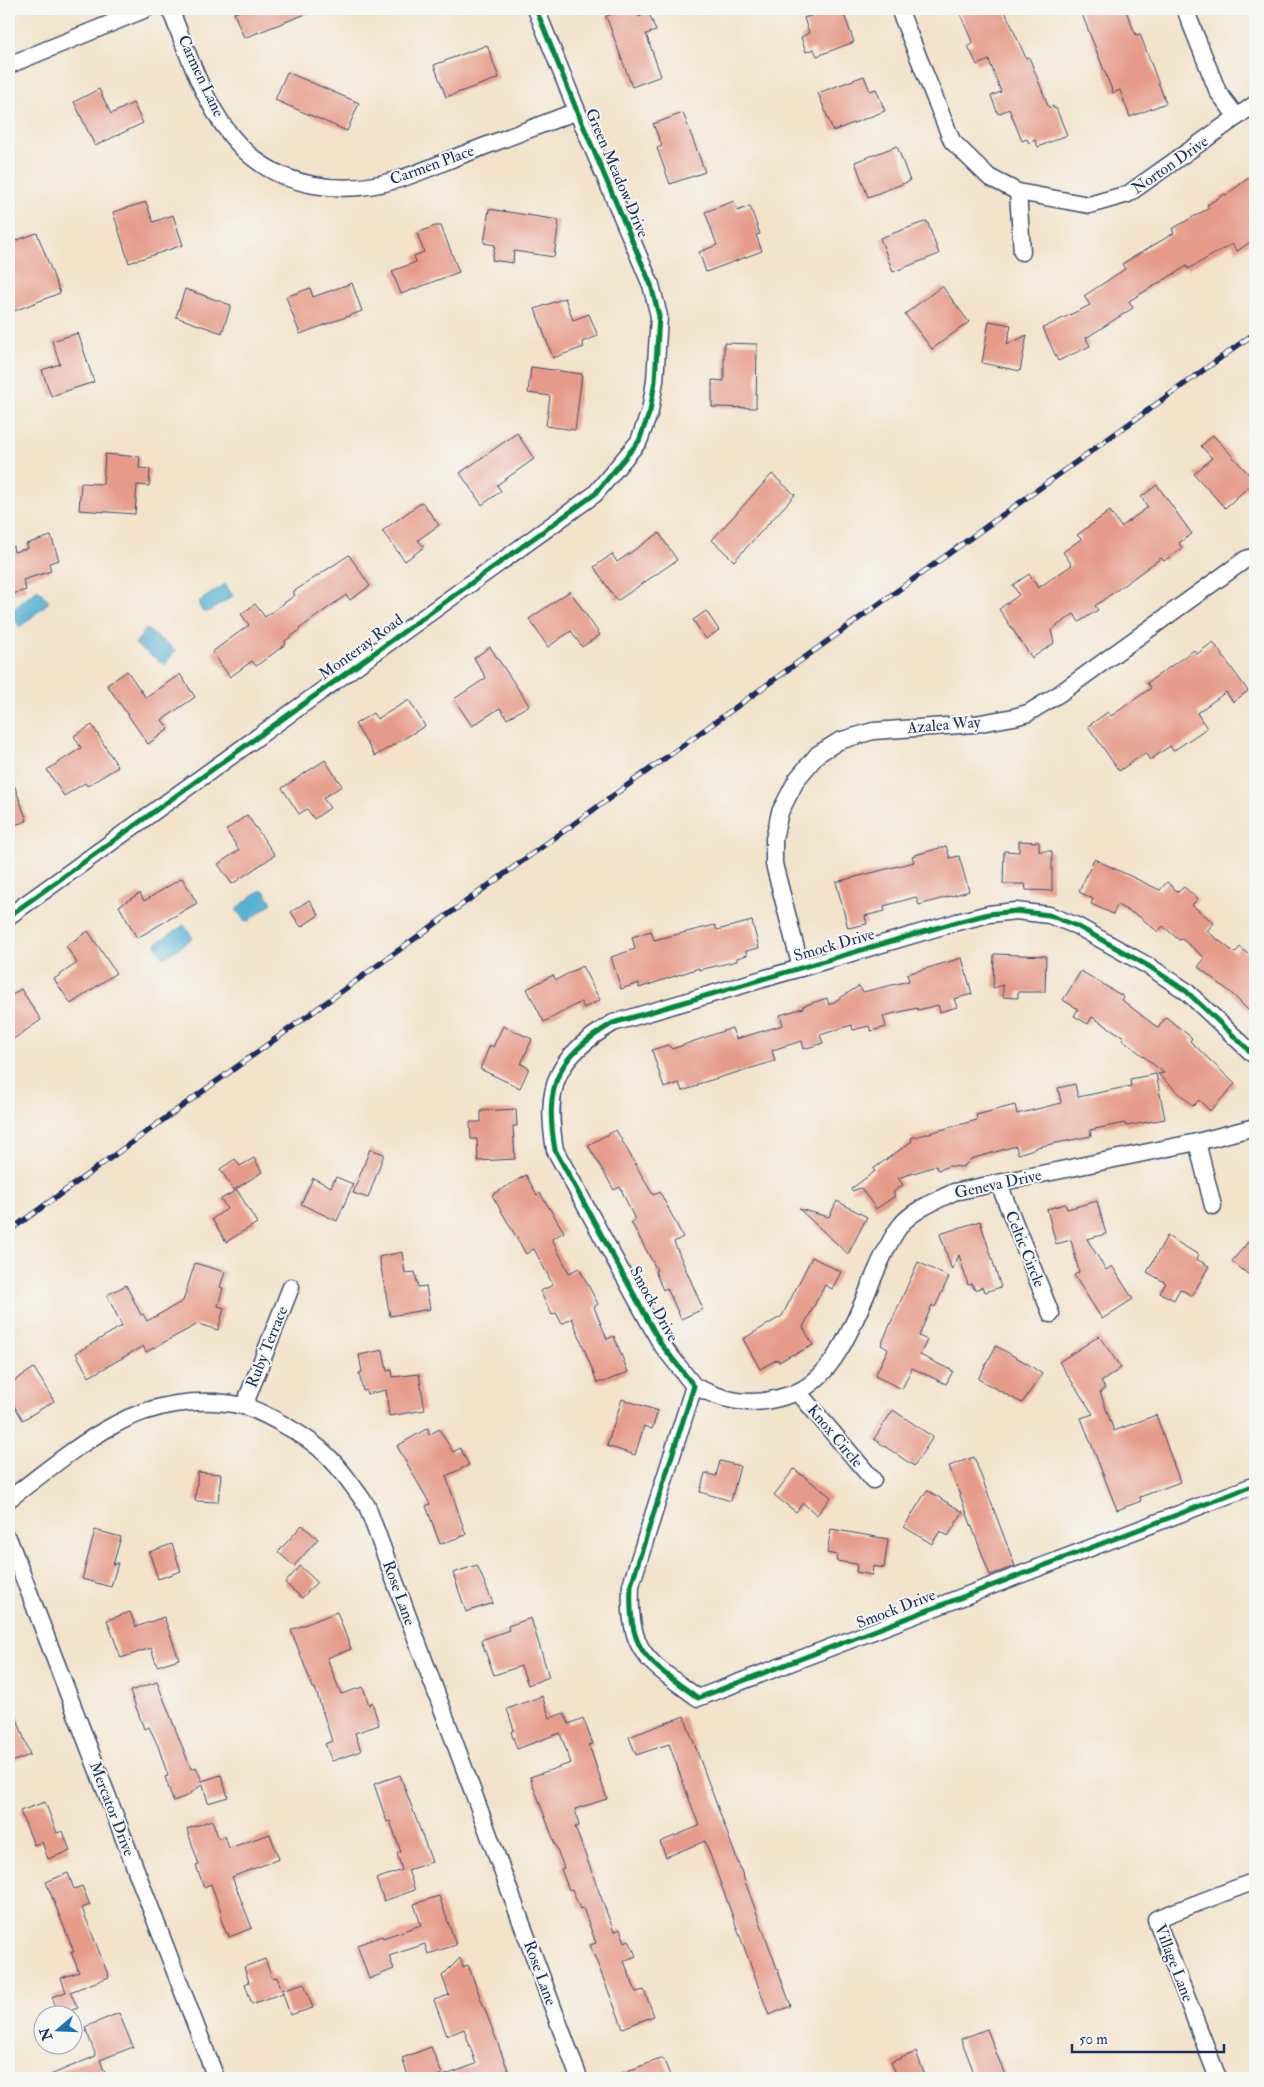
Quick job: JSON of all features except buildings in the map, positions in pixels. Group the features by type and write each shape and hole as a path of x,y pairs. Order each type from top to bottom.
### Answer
{"street":[{"path":"9,65 146,9"},
{"name":"Carmen Lane","path":"170,9 204,92 218,117 240,146 262,166 283,177"},
{"name":"Green Meadow Drive","path":"536,9 651,285 659,316 658,349"},
{"name":"Norton Drive","path":"899,9 952,141 989,177 1018,192 1088,205 1128,194 1255,104"},
{"path":"1185,9 1218,92 1237,117"},
{"name":"Carmen Place","path":"283,177 323,188 354,187 395,180 577,111"},
{"path":"1018,192 1022,252"},
{"name":"Monteray Road","path":"9,916 595,494 639,441 650,411 658,349"},
{"name":"Azalea Way","path":"801,968 774,864 774,839 780,812 797,779 818,754 839,741 873,731 976,724 1028,713 1059,694 1246,559 1255,556"},
{"name":"Smock Drive","path":"1255,1056 1179,986 1150,967 1077,926 1049,915 1016,911 989,914 613,1023 590,1037 570,1054 559,1072 550,1122 555,1150 661,1344 694,1386 631,1585 630,1609 632,1627 638,1644 652,1664 698,1698 1255,1485"},
{"name":"Geneva Drive","path":"694,1386 717,1398 742,1402 769,1401 798,1392 817,1377 832,1361 846,1339 889,1244 901,1224 926,1206 954,1192 1197,1142 1255,1127"},
{"path":"1197,1142 1213,1206"},
{"name":"Celtic Circle","path":"999,1184 1051,1314"},
{"name":"Ruby Terrace","path":"244,1406 291,1287"},
{"name":"Knox Circle","path":"798,1392 872,1480"},
{"name":"Rose Lane","path":"9,1500 90,1439 115,1424 152,1409 184,1403 244,1406 288,1427 319,1448 347,1477 367,1506 579,2078"},
{"name":"Mercator Drive","path":"9,1540 216,2078"},
{"name":"Village Lane","path":"1218,2078 1156,1919 1255,1880"}],"water":[{"path":"225,584 233,596 208,612 203,612 199,606 200,601"},
{"path":"38,589 49,602 20,627 9,613"},
{"path":"146,629 175,650 165,665 135,644"},
{"path":"259,891 264,891 271,904 248,921 244,920 237,911 238,907"},
{"path":"184,925 193,938 164,958 155,944"}],"railway":[{"path":"9,1231 1255,333"}],"cycle path":[{"path":"9,916 595,494 639,441 650,411 655,381 659,316 651,285 536,9"},
{"path":"1255,1056 1186,991 1150,967 1077,926 1049,915 1016,911 989,914 957,922 613,1023 578,1048 567,1061 558,1075 553,1091 551,1108 555,1150 661,1344 694,1386 631,1585 631,1608 637,1641 644,1653 654,1664 698,1698 1255,1485"}]}
